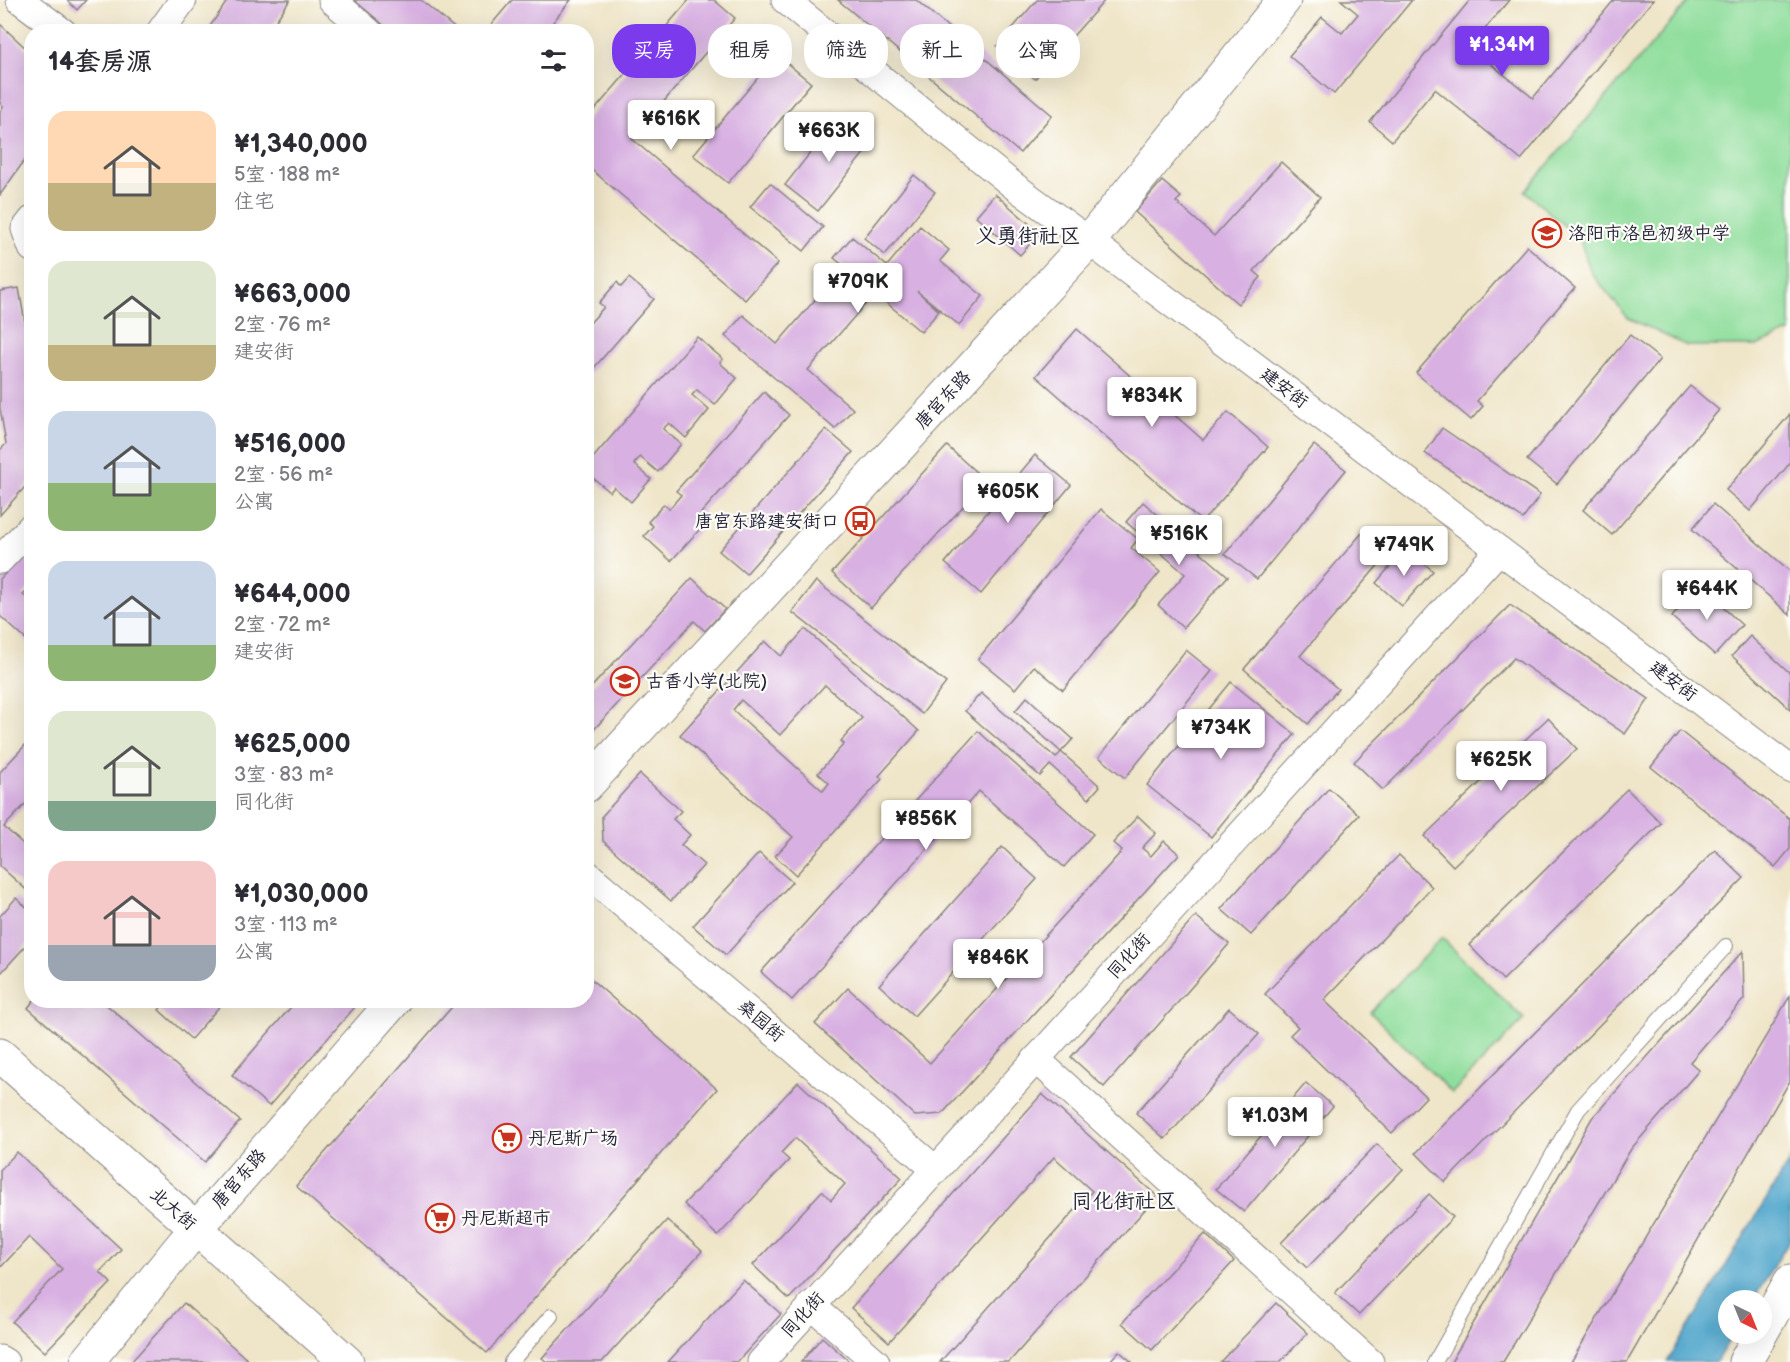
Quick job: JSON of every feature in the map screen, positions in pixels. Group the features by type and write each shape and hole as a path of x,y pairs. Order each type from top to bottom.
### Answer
{"street":[{"path":"20,0 52,24"},
{"path":"166,24 183,0"},
{"path":"332,0 360,24"},
{"name":"建安街","path":"785,0 1014,186 1790,769"},
{"name":"唐宫东路","path":"594,777 1089,241 1284,0"},
{"path":"0,560 24,534"},
{"name":"同化街","path":"761,1362 1498,550"},
{"name":"桑园街","path":"594,880 935,1169"},
{"name":"唐宫东路","path":"87,1362 189,1236 388,1008"},
{"name":"北大街","path":"0,1055 319,1362"},
{"path":"1036,1059 1370,1362"},
{"name":"北大街","path":"0,1082 347,1362"},
{"path":"1745,1362 1790,1282"},
{"path":"811,1305 876,1362"},
{"path":"0,1359 4,1362"}],"lane":[{"path":"1435,1362 1578,1110 1726,946"},
{"path":"511,1362 551,1316"}],"green space":[{"path":"1690,0 1790,0 1790,332 1756,346 1687,346 1628,318 1591,273 1580,240 1525,191"},
{"path":"1442,938 1524,1019 1452,1093 1370,1012"}],"water":[{"path":"1790,1160 1790,1240 1759,1290 1718,1290 1718,1344 1727,1344 1716,1362 1667,1362"}],"building":[{"path":"67,0 86,0 77,10"},
{"path":"228,0 290,0 274,24 212,24"},
{"path":"354,0 421,0 450,24 382,24"},
{"path":"512,0 571,0 552,24 492,24"},
{"path":"689,0 714,0 735,18 730,24 708,24 708,50 696,64 696,24 668,24"},
{"path":"838,0 916,0 944,24 900,24 900,52 888,42 888,24 867,24"},
{"path":"1037,0 1105,0 1080,28 1080,24 1016,24"},
{"path":"1341,0 1412,0 1334,94 1289,56 1322,17 1342,33 1358,14"},
{"path":"1470,0 1509,0 1470,47 1533,98 1614,0 1653,0 1521,160 1435,89 1392,141 1370,122"},
{"path":"0,24 24,46 24,161 0,195 0,111 3,107 0,103"},
{"path":"984,58 996,68 996,78 1008,78 1052,115 1020,153 931,78 984,78"},
{"path":"792,67 811,83 728,183 693,155 758,78 792,78"},
{"path":"622,78 684,78 632,139 778,263 745,300 594,172 594,111"},
{"path":"839,116 873,142 818,211 785,185"},
{"path":"1281,162 1320,197 1254,271 1261,277 1238,304 1135,212 1162,181 1181,197 1176,202 1214,236"},
{"path":"914,175 935,192 885,255 864,238"},
{"path":"770,183 823,227 804,251 750,207"},
{"path":"995,194 1040,233 1020,255 976,216"},
{"path":"920,226 949,250 940,261 983,296 959,325 917,291 939,311 921,332 875,293 808,370 853,409 835,429 725,336 743,315 777,344 844,266 834,258 852,237 887,266"},
{"path":"1527,246 1575,288 1477,401 1483,406 1471,420 1416,373"},
{"path":"629,278 654,299 594,368 594,318 604,307 599,303 617,282 621,287"},
{"path":"19,288 24,317 24,488 0,515 0,450 6,444 0,408 0,291"},
{"path":"1077,329 1203,440 1228,412 1268,447 1202,522 1036,376"},
{"path":"1630,335 1660,359 1557,484 1527,460"},
{"path":"697,337 723,359 720,363 737,378 715,405 697,390 692,395 709,410 686,438 669,423 663,429 681,444 658,472 640,457 634,464 651,479 631,502 614,487 610,492 594,479 594,457"},
{"path":"1690,386 1719,410 1612,535 1583,510"},
{"path":"764,392 789,415 701,513 708,520 671,561 644,536 653,526 648,522 664,504 669,509 681,495 676,491"},
{"path":"1790,414 1790,463 1750,511 1726,490"},
{"path":"1442,428 1540,495 1523,519 1425,453"},
{"path":"826,429 853,452 746,574 719,551"},
{"path":"1314,445 1346,470 1257,579 1225,554"},
{"path":"947,446 986,481 871,608 832,573"},
{"path":"1035,455 1071,485 981,594 945,563"},
{"path":"1143,502 1228,576 1183,628 1158,605 1185,574 1126,522"},
{"path":"1713,504 1790,571 1790,615 1692,529"},
{"path":"1101,509 1138,539 1131,548 1160,572 1063,690 1034,666 1015,689 978,659"},
{"path":"1362,533 1387,555 1300,656 1338,689 1308,724 1244,669"},
{"path":"1406,548 1433,571 1402,606 1376,583"},
{"path":"24,554 24,638 0,616 0,579"},
{"path":"692,578 725,609 705,631 694,621 594,729 594,684"},
{"path":"816,581 946,683 922,714 792,612"},
{"path":"1700,586 1742,625 1715,655 1672,617"},
{"path":"1510,605 1649,699 1625,734 1514,658 1383,790 1354,762"},
{"path":"805,629 919,731 879,776 882,779 796,875 775,856 793,837 680,735 765,641 781,656","holes":["825,685 862,718 841,741 844,744 818,773 829,783 823,791 733,710 741,700 780,735"]},
{"path":"1750,636 1790,673 1790,709 1732,656"},
{"path":"1186,650 1212,671 1125,778 1099,757"},
{"path":"1231,682 1295,734 1211,837 1147,785"},
{"path":"981,693 1056,758 1061,752 1100,786 1089,799 1050,765 1040,776 965,711"},
{"path":"1027,697 1073,739 1061,752 1015,711"},
{"path":"1548,718 1577,749 1453,866 1424,836"},
{"path":"978,731 1093,834 1064,867 979,791 792,1000 761,972"},
{"path":"1680,731 1790,819 1790,849 1775,867 1651,767"},
{"path":"24,746 24,806 4,827 24,845 24,888 0,866 0,772"},
{"path":"640,774 681,811 673,819 690,835 681,845 704,865 671,901 603,841 602,816"},
{"path":"1329,788 1359,815 1251,935 1221,909"},
{"path":"1627,789 1661,823 1503,980 1469,945"},
{"path":"1138,816 1156,833 1142,848 1151,856 1164,841 1179,854 942,1114 915,1116 815,1024 848,988 930,1063 1122,851 1113,843"},
{"path":"1002,847 1037,879 914,1016 879,985"},
{"path":"1715,850 1744,878 1445,1182 1416,1153"},
{"path":"759,853 792,882 726,955 693,926"},
{"path":"1399,855 1432,887 1324,1000 1426,1097 1392,1133 1290,1035 1298,1027 1265,994"},
{"path":"16,898 24,905 24,948 0,974 0,916"},
{"path":"1196,916 1229,944 1104,1087 1071,1057"},
{"path":"1743,951 1744,999 1690,1062 1699,1070 1631,1149 1503,1362 1451,1362 1592,1118"},
{"name":"丹尼斯广场","path":"594,982 717,1089 487,1353 296,1186 451,1008 594,1008"},
{"path":"1790,996 1790,1081 1627,1362 1571,1362"},
{"path":"28,1008 110,1008 240,1121 205,1162"},
{"path":"161,1008 218,1008 191,1039 159,1010"},
{"path":"290,1008 354,1008 269,1106 232,1075"},
{"path":"1229,1008 1259,1034 1165,1139 1136,1113"},
{"path":"798,1082 902,1178 789,1299 753,1265 822,1191 831,1200 845,1184 795,1138 781,1153 789,1160 718,1236 684,1204"},
{"path":"1306,1083 1333,1106 1244,1212 1216,1189"},
{"path":"1042,1094 1157,1196 1009,1362 940,1362 1092,1191 1054,1157 889,1342 851,1308"},
{"path":"1377,1144 1403,1169 1307,1268 1281,1243"},
{"path":"17,1152 121,1249 100,1272 111,1283 45,1352 12,1322 62,1269 29,1237 0,1268 0,1170"},
{"path":"1429,1194 1453,1217 1359,1315 1335,1293"},
{"path":"667,1220 702,1251 602,1362 547,1362 542,1358"},
{"path":"1205,1234 1234,1261 1152,1350 1122,1323"},
{"path":"743,1280 781,1314 737,1362 668,1362"},
{"path":"184,1303 250,1362 131,1362"},
{"path":"1276,1303 1308,1333 1280,1362 1220,1362"},
{"path":"822,1337 850,1362 801,1362"},
{"path":"1119,1351 1132,1362 1109,1362"}],"place":[{"name":"洛阳市洛邑初级中学","path":"1547,233"},
{"name":"唐宫东路建安街口","path":"860,521"},
{"name":"古香小学(北院)","path":"625,681"},
{"name":"丹尼斯广场","path":"507,1138"},
{"name":"丹尼斯超市","path":"440,1218"}],"district":[{"name":"义勇街社区","path":"1028,236"},
{"name":"同化街社区","path":"1124,1201"}]}
